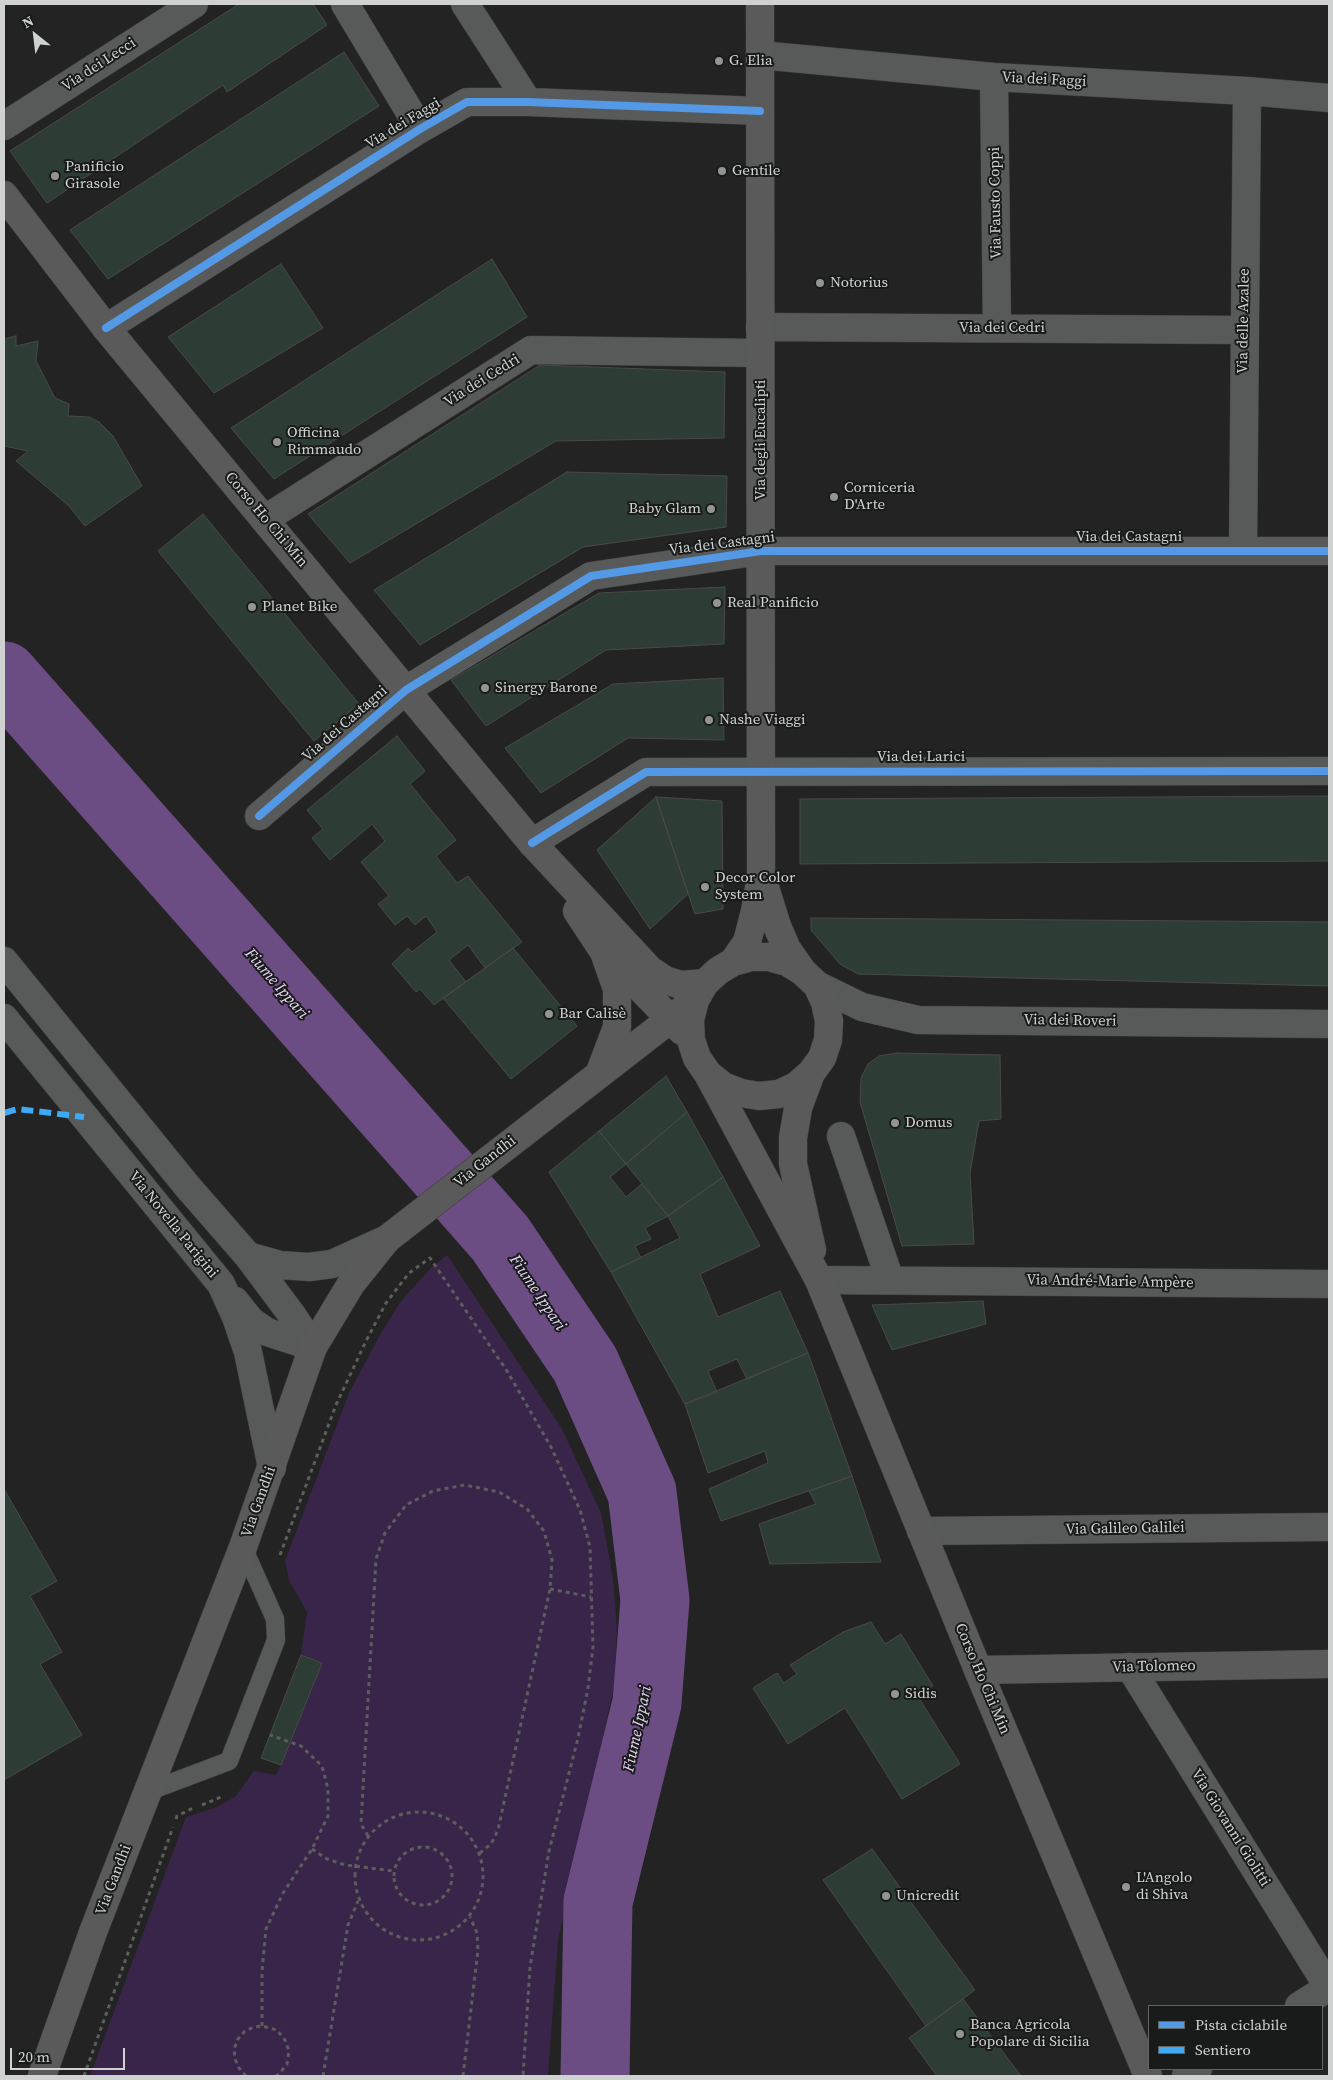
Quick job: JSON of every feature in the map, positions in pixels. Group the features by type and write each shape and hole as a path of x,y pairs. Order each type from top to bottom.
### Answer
{"main road":[{"name":"Via degli Eucalipti","path":"760,4 761,877"},
{"name":"Corso Ho Chi Min","path":"4,194 106,328 532,843"},
{"path":"532,843 604,952 670,1019 723,1086 741,1093 760,1096 779,1094 796,1086 811,1074"},
{"path":"532,843 650,970 664,980 700,992"},
{"path":"733,962 747,942 761,877"},
{"path":"761,877 787,949 825,1002 829,1021 828,1040 822,1058 811,1074 798,1108 792,1138 793,1164 819,1280"},
{"path":"600,1072 617,1027 618,1010 617,989 604,952"},
{"path":"810,979 787,962 770,958 751,957 733,962 718,971 700,992 690,1020 699,1057 819,1280"},
{"name":"Via Gandhi","path":"42,2076 147,1792 243,1547 313,1347 351,1284 387,1239 670,1019 700,992"},
{"path":"638,1043 669,1045 699,1057"},
{"name":"Corso Ho Chi Min","path":"819,1280 978,1670 1148,2076"},
{"name":"Via Tolomeo","path":"978,1670 1329,1664"}],"street":[{"name":"Via dei Lecci","path":"4,126 194,4"},
{"path":"346,4 420,129"},
{"path":"465,4 528,102"},
{"name":"Via dei Faggi","path":"760,55 994,77 1247,90 1329,98"},
{"name":"Via Fausto Coppi","path":"994,77 997,328"},
{"name":"Via delle Azalee","path":"1243,551 1247,90"},
{"name":"Via dei Faggi","path":"106,328 420,129 467,102 528,102 760,111"},
{"name":"Via dei Cedri","path":"264,519 531,350 997,328 1244,330"},
{"name":"Via dei Castagni","path":"259,816 406,690 591,576 761,550 1329,551"},
{"name":"Via dei Larici","path":"532,843 646,772 1329,771"},
{"path":"4,961 187,1186 248,1256 292,1315 313,1347"},
{"name":"Via dei Roveri","path":"810,979 862,1006 918,1020 1329,1024"},
{"name":"Via Novella Parigini","path":"4,1018 221,1284 248,1352 272,1468"},
{"path":"841,1136 890,1280"},
{"path":"248,1256 280,1265 317,1266 332,1264 387,1239"},
{"name":"Via André-Marie Ampère","path":"819,1280 1329,1284"},
{"path":"221,1284 251,1321 267,1332 313,1347"},
{"name":"Via Galileo Galilei","path":"921,1531 1329,1527"},
{"name":"Via Giovanni Giolitti","path":"1130,1667 1329,1988"},
{"path":"1301,2005 1329,1988"}],"lane":[{"path":"147,1792 228,1761 276,1640 275,1619 243,1547"}],"path":[{"path":"430,1258 507,1371 551,1447 580,1510 590,1547 593,1647 588,1688 578,1738 549,1851 530,1967 523,2076"},
{"path":"368,1836 361,1824 376,1559 385,1533 406,1505 432,1491 465,1485 499,1492 527,1509 544,1531 552,1560 550,1589 498,1830 491,1844 480,1853"},
{"path":"550,1589 592,1596"},
{"path":"261,1732 302,1746 322,1766 328,1789 328,1816 312,1848 282,1894 266,1929 262,1971 262,2026"},
{"path":"429,1812 451,1819 468,1833 480,1853 484,1874 481,1897 470,1917 453,1932 432,1940 409,1941 388,1934 370,1920 358,1900 354,1884 355,1866 360,1850 368,1836 386,1821 407,1813 429,1812"},
{"path":"423,1847 440,1852 449,1861 453,1874 450,1888 442,1899 430,1905 417,1905 406,1901 399,1893 394,1883 394,1871 402,1857 416,1848 423,1847"},
{"path":"312,1848 327,1858 355,1866 394,1871"},
{"path":"323,2076 348,1924 358,1900"},
{"path":"463,2076 478,1950 477,1932 470,1917"},
{"path":"246,2076 237,2064 234,2049 238,2039 245,2031 262,2026 277,2030 286,2040 289,2052 287,2064 280,2074 276,2076"}],"shaded area":[{"path":"447,1255 562,1429 601,1513 613,1578 617,1630 614,1686 558,1940 548,2076 90,2076 186,1817 215,1808 235,1797 254,1771 276,1775 281,1765 322,1663 301,1655 307,1612 289,1580 285,1561 349,1393 377,1340 400,1302 431,1268"}],"building":[{"path":"239,4 313,4 327,25 227,92 223,85 47,203 10,151"},
{"path":"344,52 379,106 108,279 70,230"},
{"path":"492,259 527,317 274,479 231,428"},
{"path":"281,264 323,328 214,393 168,337"},
{"path":"16,336 16,346 38,341 36,361 55,398 69,404 68,416 89,417 99,422 113,436 142,486 85,526 69,506 16,461 28,451 4,446 4,339"},
{"path":"540,365 725,372 724,438 556,441 350,563 308,514"},
{"path":"567,472 727,476 726,527 583,547 420,645 374,590"},
{"path":"203,514 359,704 314,741 158,551"},
{"path":"725,587 724,644 606,650 486,726 451,680 599,593"},
{"path":"723,678 724,740 628,738 541,793 505,748 613,684"},
{"path":"397,736 425,771 410,784 456,840 436,856 457,883 468,876 522,942 485,968 468,945 449,960 466,982 434,1005 420,989 416,992 392,964 408,948 412,952 437,932 426,916 415,925 407,916 395,925 378,904 389,896 361,862 385,841 372,824 330,860 312,838 323,829 307,810"},
{"path":"1329,796 1329,861 800,864 800,799"},
{"path":"656,797 722,801 723,909 695,914"},
{"path":"656,797 688,894 650,929 597,850"},
{"path":"811,918 1329,922 1329,986 858,974 840,964 811,930"},
{"path":"513,948 577,1026 511,1079 443,998"},
{"path":"897,1053 1000,1055 1001,1119 979,1121 970,1173 974,1244 902,1246 860,1102 861,1078 868,1064 879,1056"},
{"path":"666,1076 687,1112 626,1164 599,1131"},
{"path":"687,1112 723,1177 668,1216 626,1164"},
{"path":"599,1131 626,1164 610,1177 626,1197 642,1184 668,1216 645,1228 651,1239 635,1246 641,1258 611,1272 549,1172"},
{"path":"723,1177 760,1246 700,1274 718,1317 780,1291 808,1353 747,1379 737,1359 708,1371 717,1392 685,1404 611,1272 680,1238 668,1216"},
{"path":"983,1301 986,1324 892,1350 872,1305"},
{"path":"808,1353 852,1476 721,1521 709,1489 768,1463 765,1451 708,1473 685,1404"},
{"path":"852,1476 881,1562 770,1564 759,1524 816,1504 809,1491"},
{"path":"4,1489 57,1581 30,1596 62,1652 40,1664 82,1735 4,1780"},
{"path":"871,1622 885,1644 901,1634 933,1686 917,1695 960,1764 902,1799 845,1708 788,1744 753,1688 777,1673 784,1683 797,1674 790,1665 843,1632"},
{"path":"301,1655 322,1663 281,1765 261,1758"},
{"path":"872,1849 975,1990 926,2026 823,1880"},
{"path":"963,1999 1021,2076 937,2076 909,2038"}],"waterway":[{"name":"Fiume Ippari","path":"4,676 500,1238 585,1364 642,1492 655,1600 647,1703 598,1902 595,2076"}],"marked path":[{"path":"4,1113 18,1109 84,1117"}],"cycle path":[{"path":"106,328 420,129 467,102 528,102 760,111"},
{"path":"259,816 406,690 591,576 761,551 1329,551"},
{"path":"532,843 646,772 1329,771"}],"place":[{"name":"G. Elia","path":"719,61"},
{"name":"Gentile","path":"722,171"},
{"name":"Panificio Girasole","path":"55,176"},
{"name":"Notorius","path":"820,283"},
{"name":"Officina Rimmaudo","path":"277,442"},
{"name":"Corniceria D'Arte","path":"834,497"},
{"name":"Baby Glam","path":"711,509"},
{"name":"Real Panificio","path":"717,603"},
{"name":"Planet Bike","path":"252,607"},
{"name":"Sinergy Barone","path":"485,688"},
{"name":"Nashe Viaggi","path":"709,720"},
{"name":"Decor Color System","path":"705,887"},
{"name":"Bar Calisè","path":"549,1014"},
{"name":"Domus","path":"895,1123"},
{"name":"Sidis","path":"895,1694"},
{"name":"L'Angolo di Shiva","path":"1126,1887"},
{"name":"Unicredit","path":"886,1896"},
{"name":"Banca Agricola Popolare di Sicilia","path":"960,2034"}]}
